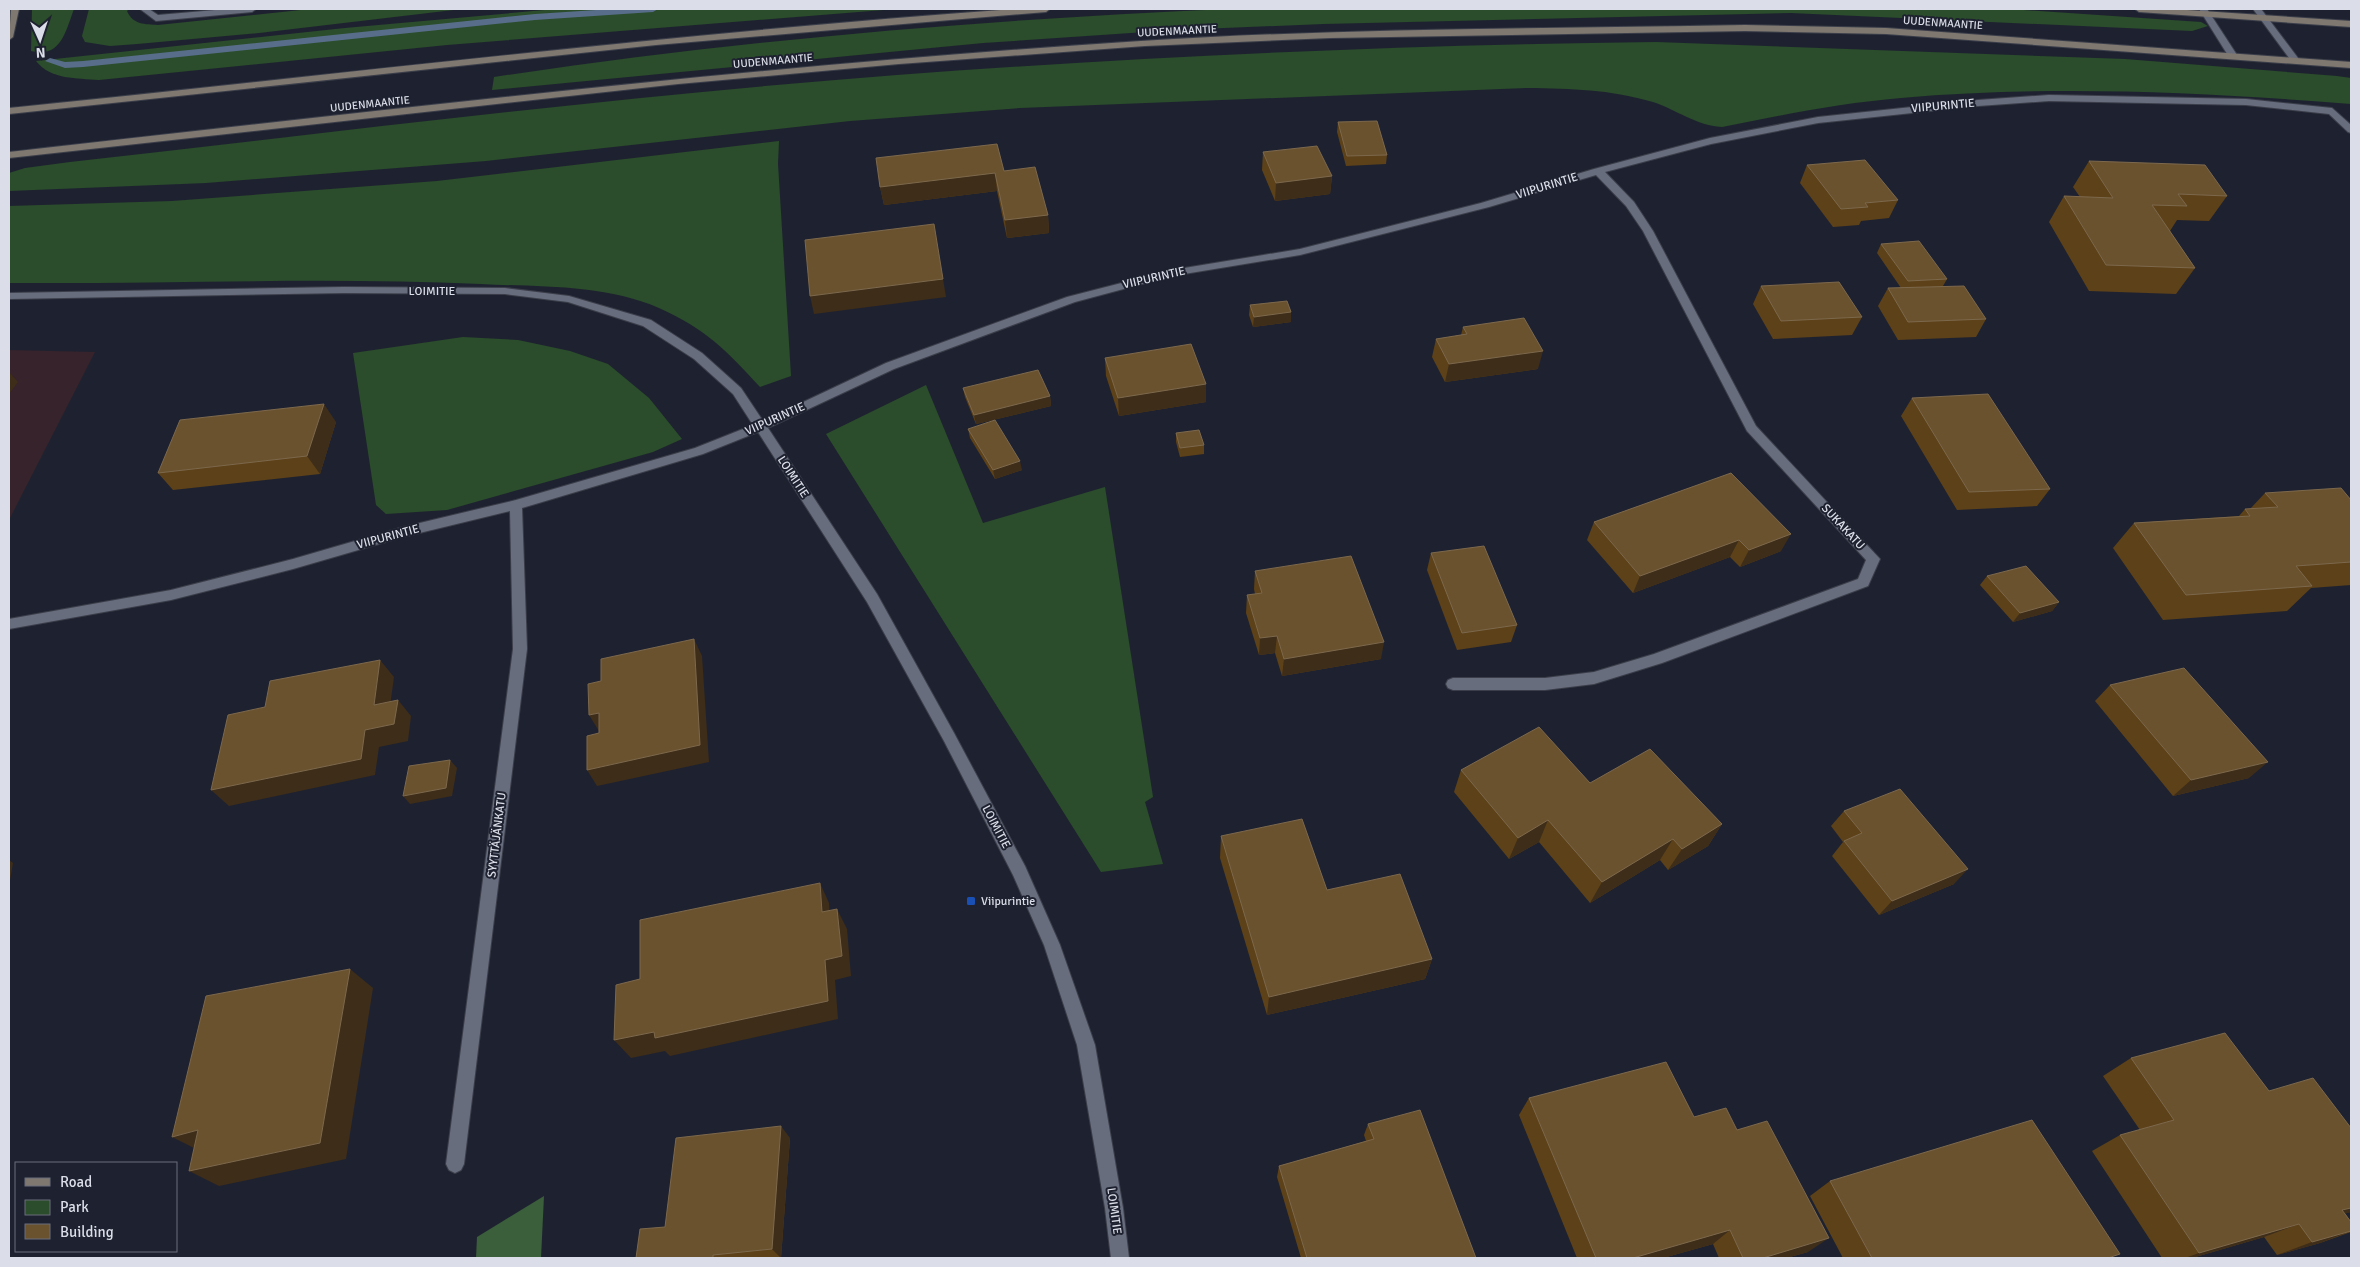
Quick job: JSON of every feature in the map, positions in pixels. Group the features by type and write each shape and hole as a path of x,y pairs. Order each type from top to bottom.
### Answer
{"main road":[{"path":"9,37 15,9"},
{"path":"9,111 887,20 1046,9"},
{"path":"2139,9 2205,11 2351,24"},
{"name":"UUDENMAANTIE","path":"9,155 678,81 899,60 1145,44 1330,35 1745,28 1877,30 2351,65"}],"street":[{"path":"144,9 156,18 252,9"},
{"path":"2257,9 2294,60"},
{"path":"2205,11 2232,55"},
{"name":"VIIPURINTIE","path":"9,624 172,594 293,564 403,532 516,505 699,451 760,427 890,366 1071,299 1172,273 1300,252 1485,205 1598,171 1710,141 1818,120 1978,103 2049,98 2246,102 2332,111 2351,130"},
{"name":"SUKAKATU","path":"1452,684 1545,684 1594,678 1657,659 1863,582 1873,559 1751,428 1648,231 1630,204 1598,171"},
{"name":"LOIMITIE","path":"9,296 354,290 505,291 569,300 647,322 698,356 737,391 872,598 949,737 1019,871 1052,945 1086,1045 1114,1208 1120,1258"},
{"name":"SYYTTÄJÄNKATU","path":"455,1164 520,649 516,505"}],"shaded area":[{"path":"9,350 95,352 9,520"}],"green space":[{"path":"32,9 74,9 61,41 49,51 31,51"},
{"path":"89,9 129,9 127,11 136,21 144,24 158,25 310,9 462,9 259,33 110,46 85,42 82,36"},
{"path":"556,9 896,9 447,45 99,80 57,75 49,72 36,61 345,28"},
{"path":"1226,9 2009,9 2201,22 2208,26 2192,31 1791,13 1323,24 1175,30 983,43 492,90 494,77 676,52 859,33 1042,19"},
{"path":"1656,42 2125,59 2337,76 2351,78 2351,104 2183,93 2070,91 1957,94 1856,103 1722,127 1703,123 1653,102 1621,94 1575,89 1527,88 1020,108 850,121 486,161 206,183 9,191 9,173 25,168 483,115 794,83 992,68 1276,52"},
{"path":"779,141 778,164 791,376 760,387 725,351 703,332 690,324 659,308 638,300 594,291 548,287 363,281 9,283 9,206 172,201 437,181"},
{"path":"463,337 518,340 570,351 608,364 649,398 682,439 653,452 447,510 386,514 376,505 353,353"},
{"path":"926,385 983,523 1105,487 1153,797 1145,802 1163,864 1101,872 826,434"},
{"path":"544,1196 541,1258 476,1258 477,1237"}],"building":[{"path":"1377,121 1387,155 1347,156 1338,122"},
{"path":"997,144 1004,171 1035,167 1048,215 1005,220 995,173 880,187 876,158"},
{"path":"1317,146 1332,176 1276,183 1263,152"},
{"path":"1865,160 1898,200 1865,203 1868,207 1841,209 1807,165"},
{"path":"2089,161 2205,165 2227,196 2178,194 2187,206 2152,205 2195,268 2106,265 2064,196 2113,198"},
{"path":"934,224 943,279 810,296 805,240"},
{"path":"1919,241 1947,279 1908,281 1881,244"},
{"path":"1839,282 1862,317 1781,321 1761,286"},
{"path":"1964,286 1986,319 1908,322 1888,288"},
{"path":"1287,301 1291,312 1254,317 1250,305"},
{"path":"1524,318 1543,351 1449,364 1436,339 1467,334 1463,327"},
{"path":"1191,344 1206,384 1118,398 1105,358"},
{"path":"1038,370 1050,396 974,415 963,388"},
{"path":"1988,394 2050,489 1969,492 1912,398"},
{"path":"324,404 307,456 158,473 180,420"},
{"path":"995,420 1020,461 993,470 968,429"},
{"path":"1199,430 1204,445 1180,448 1176,433"},
{"path":"1731,473 1791,534 1749,550 1739,540 1640,576 1594,522"},
{"path":"2341,488 2351,500 2351,562 2296,566 2312,586 2186,595 2134,523 2250,516 2245,509 2278,507 2265,493"},
{"path":"1484,546 1517,625 1462,633 1431,553"},
{"path":"1351,556 1384,642 1284,659 1277,636 1260,638 1247,595 1262,593 1255,571"},
{"path":"2026,566 2059,602 2020,613 1987,576"},
{"path":"694,639 700,745 587,770 587,736 599,733 599,713 589,715 588,684 601,681 601,659"},
{"path":"380,660 374,705 398,700 394,724 365,730 361,759 211,790 228,715 265,707 270,681"},
{"path":"2184,668 2268,762 2191,780 2110,685"},
{"path":"1539,727 1590,783 1650,749 1722,824 1682,849 1673,839 1602,882 1548,820 1518,838 1461,770"},
{"path":"450,760 446,788 403,796 409,766"},
{"path":"1900,789 1968,869 1892,901 1844,841 1862,833 1844,811"},
{"path":"1302,819 1327,890 1400,874 1432,959 1269,997 1221,836"},
{"path":"820,883 822,912 837,909 842,956 825,960 828,1001 655,1038 654,1032 614,1040 616,985 640,979 640,920"},
{"path":"350,969 320,1143 189,1171 198,1130 172,1137 206,996"},
{"path":"2225,1033 2269,1091 2313,1078 2351,1128 2351,1208 2342,1210 2351,1222 2351,1231 2312,1242 2299,1224 2199,1253 2120,1135 2174,1120 2131,1058"},
{"path":"1666,1062 1694,1117 1726,1108 1737,1130 1767,1121 1829,1238 1763,1258 1743,1258 1730,1230 1633,1258 1596,1258 1529,1098"},
{"path":"1420,1110 1476,1258 1307,1258 1279,1166 1374,1139 1368,1124"},
{"path":"2032,1120 2120,1254 2108,1258 1872,1258 1830,1181"},
{"path":"781,1126 772,1249 713,1255 713,1258 636,1258 640,1229 665,1227 676,1138"}],"waterway":[{"path":"50,61 65,65 83,64 535,17 653,9"}],"place":[{"name":"Viipurintie","path":"971,901"}]}
